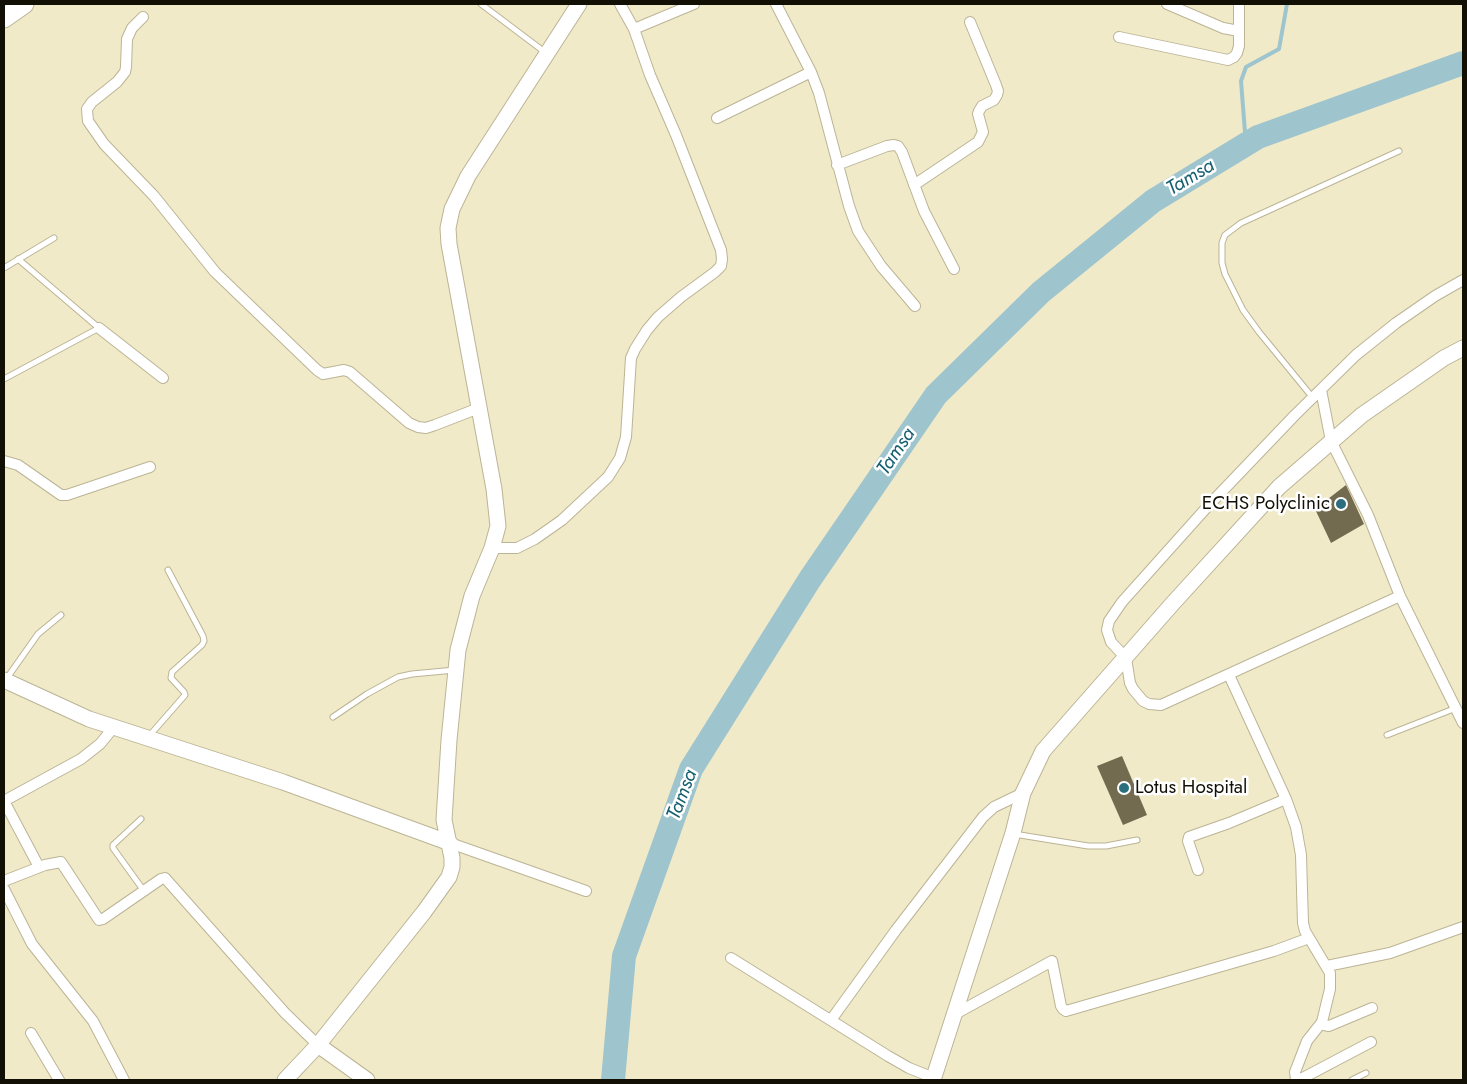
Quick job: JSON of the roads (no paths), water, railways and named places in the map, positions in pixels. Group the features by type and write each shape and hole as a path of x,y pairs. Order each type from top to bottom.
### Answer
{"highway":[{"path":"4,18 24,4"}],"street":[{"path":"285,1080 318,1045 424,912 449,877 452,858 444,820 449,740 458,650 472,596 492,548 498,526 494,489 449,244 448,228 452,210 468,176 579,4"},
{"path":"492,548 517,548 534,540 562,520 608,477 620,458 626,437 631,358 635,349 647,330 668,307 721,266 720,250 676,135 650,75 634,29 620,4"},
{"path":"634,29 694,4"},
{"path":"1167,4 1223,28 1239,31"},
{"path":"1119,37 1228,60 1234,57 1239,46 1239,4"},
{"path":"780,5 820,93 848,206 864,241 891,279 915,306"},
{"path":"143,17 129,33 124,72 117,82 92,102 87,109 88,121 104,144 154,196 210,267 317,370 323,374 344,370 350,372 409,423 418,427 435,426 479,408"},
{"path":"914,185 978,142 983,132 978,114 979,110 982,106 994,100 997,95 996,84 970,22"},
{"path":"717,118 811,72"},
{"path":"837,165 886,146 898,146 924,211 954,269"},
{"path":"1400,596 1161,705 1142,701 1130,683 1126,658 1111,642 1107,630 1114,612 1227,485 1356,355 1396,323 1435,296 1463,280"},
{"path":"99,328 163,378"},
{"path":"731,958 909,1068 933,1079 1013,833 1023,794 1043,751 1174,602 1279,487 1362,415 1436,363 1463,348"},
{"path":"1317,394 1331,441 1368,515 1400,596 1463,723"},
{"path":"4,461 18,464 61,495 67,495 150,467"},
{"path":"1229,675 1293,816 1299,843 1303,923 1309,938 1330,973 1331,982 1322,1022 1307,1041 1295,1072 1298,1080 1372,1042"},
{"path":"4,680 90,719 283,782 586,891"},
{"path":"39,867 4,801 81,759 100,744 114,727"},
{"path":"831,1020 970,832 994,807 1023,794"},
{"path":"1198,870 1188,841 1189,837 1229,823 1286,799"},
{"path":"4,881 39,867 61,862 98,920 103,919 144,890 165,878 285,1013 318,1045 367,1080"},
{"path":"4,889 32,944 93,1021 124,1080"},
{"path":"1327,966 1390,953 1463,927"},
{"path":"955,1014 1052,961 1061,1006 1066,1011 1274,951 1309,938"},
{"path":"1322,1022 1324,1025 1329,1026 1372,1008"},
{"path":"31,1033 59,1080"}],"lane":[{"path":"481,4 547,54"},
{"path":"1317,394 1259,332 1243,310 1225,274 1222,263 1222,243 1225,235 1242,223 1399,151"},
{"path":"4,268 54,238"},
{"path":"4,379 99,328 18,259"},
{"path":"148,738 185,695 171,678 172,672 204,641 168,570"},
{"path":"4,680 38,634 62,615"},
{"path":"333,717 367,694 398,677 456,670"},
{"path":"1387,735 1456,708"},
{"path":"142,819 113,845 113,848 144,890"},
{"path":"1013,833 1088,846 1106,846 1137,840"},
{"path":"1352,1080 1366,1073"}],"waterway":[{"path":"1246,145 1241,81 1246,67 1279,49 1287,4"},
{"name":"Tamsa","path":"613,1080 624,956 691,769 810,579 936,395 1041,292 1153,201 1258,137 1463,63"}],"place":[{"name":"ECHS Polyclinic","path":"1341,504"},
{"name":"Lotus Hospital","path":"1124,788"}]}
